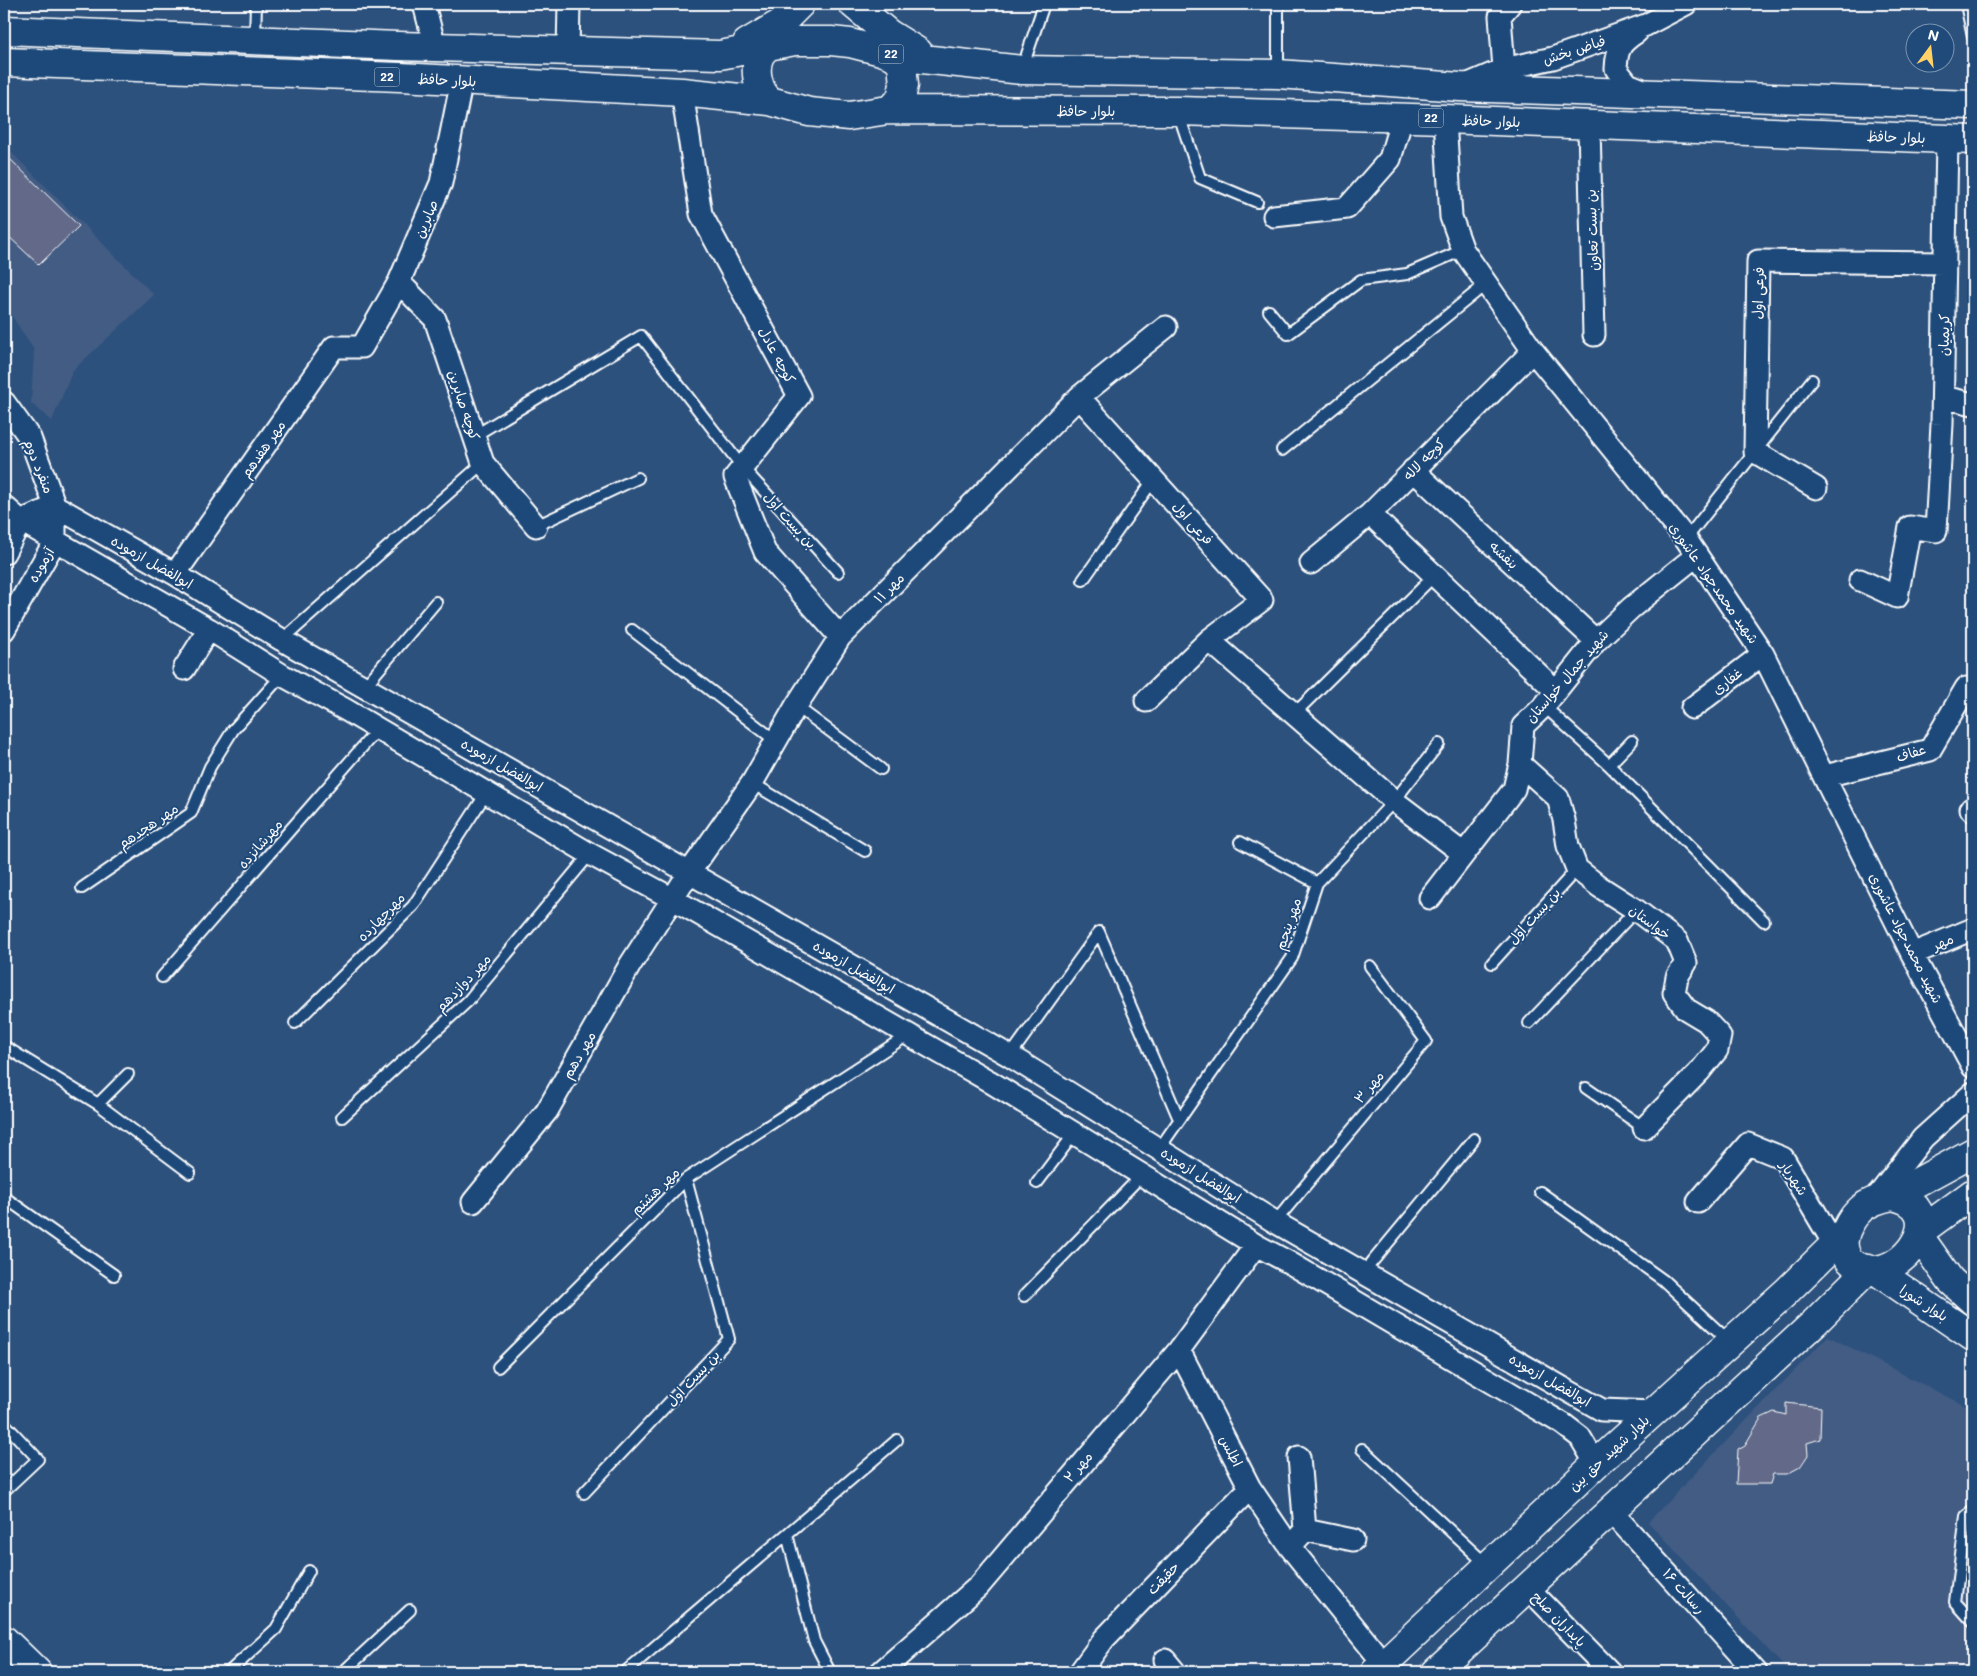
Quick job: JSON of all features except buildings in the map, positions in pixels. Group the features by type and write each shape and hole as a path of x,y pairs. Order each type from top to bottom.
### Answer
{"main road":[{"path":"720,55 739,47 781,23 800,4"},
{"path":"794,41 805,4"},
{"path":"849,4 868,47"},
{"path":"853,4 889,34 932,60"},
{"name":"22","path":"4,30 435,47 720,55 794,41 831,41 868,47 895,56 1022,70 1278,74 1460,88 1973,105"},
{"path":"768,46 760,56 758,78 764,96 770,101"},
{"name":"22","path":"770,101 796,109 828,115 849,116 888,110 898,103 904,85 902,64 895,56"},
{"name":"بلوار حافظ","path":"4,62 462,80 682,92 770,101"},
{"name":"بلوار حافظ","path":"888,110 1178,111 1589,124 1960,139"},
{"path":"1883,1199 1905,1198 1916,1206 1921,1218 1917,1242 1903,1258 1885,1268 1871,1270 1860,1268 1849,1260 1839,1240 1862,1208 1973,1152"},
{"path":"1920,1233 1973,1193"},
{"path":"1920,1233 1950,1280 1973,1301"},
{"name":"بلوار شهید حق بین","path":"1379,1668 1489,1567 1596,1464 1731,1343 1839,1240"},
{"path":"1436,1672 1871,1270"},
{"name":"بلوار شورا","path":"1871,1270 1973,1337"},
{"path":"4,1640 35,1672"}],"street":[{"path":"424,4 435,47"},
{"path":"568,51 569,4"},
{"path":"1504,69 1500,16 1510,4"},
{"name":"فیاض بخش","path":"1460,88 1504,69 1552,58 1646,25 1686,4"},
{"path":"1646,25 1622,42 1617,54 1616,69 1628,84 1656,95"},
{"name":"صابرین","path":"362,347 398,282 441,183 462,80"},
{"name":"کوچه عادل","path":"682,92 701,214 799,396 735,477 766,552 840,637"},
{"path":"1274,216 1347,208 1390,159 1402,118"},
{"name":"شهید محمدجواد عاشوری","path":"1445,119 1451,217 1463,250 1533,351 1691,547 1763,654 1912,954 1973,1067"},
{"name":"بن‌ بست تعاون","path":"1589,124 1594,335"},
{"name":"کریمیان","path":"1860,580 1897,597 1910,527 1936,531 1943,397 1945,263 1960,139"},
{"name":"فرعی اول","path":"1755,452 1758,261 1945,263"},
{"name":"کوچه صابرین","path":"398,282 435,319 482,462 536,526"},
{"name":"مهر ۱۱","path":"673,900 689,873 752,783 796,706 840,637 1079,397 1166,327"},
{"name":"مهر هفدهم","path":"176,574 334,347 362,347"},
{"name":"کوچه لاله","path":"1311,563 1370,514 1533,351"},
{"name":"فرعی اول","path":"1079,397 1262,600 1209,640 1146,701"},
{"path":"1943,397 1973,404"},
{"name":"منفرد دوم","path":"4,402 30,438 55,506"},
{"path":"1755,452 1816,488"},
{"name":"بنفشه","path":"1413,470 1596,641"},
{"path":"4,506 22,521 209,629 282,675 487,792 590,854 989,1081 1256,1245 1290,1263 1563,1424 1580,1437 1596,1464"},
{"path":"4,552 22,521 55,506"},
{"name":"ابوالفضل ازموده","path":"55,506 176,574 282,640 1010,1056 1275,1222 1602,1410 1654,1412"},
{"name":"آزموده","path":"4,630 55,541 55,506"},
{"path":"1370,514 1435,575 1550,698"},
{"name":"شهید جمال خواستان","path":"1430,898 1514,789 1520,764 1523,726 1550,698 1596,641 1691,547"},
{"path":"184,669 209,629"},
{"path":"1209,640 1394,801 1464,854"},
{"name":"غفاری","path":"1692,708 1763,654"},
{"name":"عفاف","path":"1825,776 1930,750 1966,688"},
{"path":"1520,764 1558,798 1568,846 1577,869"},
{"name":"خواستان","path":"1577,869 1677,941 1686,963 1677,977 1674,993 1686,1009 1706,1020 1720,1036 1717,1050 1700,1071 1644,1128"},
{"name":"مهر دهم","path":"473,1202 546,1111 630,966 673,900"},
{"name":"مهر","path":"1912,954 1973,929"},
{"path":"1883,1199 1924,1138 1973,1093"},
{"name":"شهریار","path":"1698,1202 1748,1144 1783,1158 1839,1240"},
{"name":"مهر ۲","path":"881,1672 979,1586 1179,1350 1256,1245"},
{"name":"اطلس","path":"1179,1350 1250,1488 1290,1547 1379,1668"},
{"path":"1290,1547 1304,1530 1299,1457"},
{"name":"حقیقت","path":"1080,1672 1104,1639 1250,1488"},
{"name":"رسالت ۱۶","path":"1611,1511 1756,1672"},
{"path":"1304,1530 1352,1540"},
{"name":"پایداران صلح","path":"1528,1588 1610,1672"}],"lane":[{"path":"255,40 256,4"},
{"path":"1022,70 1044,4"},
{"path":"1278,4 1278,74"},
{"path":"1967,9 1973,37"},
{"path":"1178,111 1200,178 1257,202"},
{"path":"1269,311 1288,334 1361,280 1407,274 1463,250"},
{"path":"1282,450 1486,284"},
{"name":"بن بست اول","path":"474,436 641,336 743,468 838,572"},
{"path":"1691,547 1755,452 1812,380"},
{"path":"282,640 482,462"},
{"path":"536,526 638,478"},
{"path":"1083,580 1154,480"},
{"path":"1294,714 1435,575"},
{"path":"365,686 436,602"},
{"path":"632,630 776,742"},
{"name":"مهر هجدهم","path":"82,888 191,813 210,767 234,730 282,675"},
{"path":"1550,698 1609,765 1764,921"},
{"path":"796,706 881,769"},
{"name":"مهرشانزده","path":"162,977 378,729"},
{"path":"1609,765 1632,740"},
{"name":"مهر پنجم","path":"1159,1149 1292,958 1317,883 1394,801 1439,744"},
{"path":"752,783 865,850"},
{"name":"مهرچهارده","path":"295,1023 413,906 487,792"},
{"path":"1240,842 1317,883"},
{"name":"مهر دوازدهم","path":"342,1117 468,1001 590,854"},
{"name":"بن بست اول","path":"1492,963 1577,869"},
{"path":"1529,1023 1636,910"},
{"path":"1010,1056 1099,932 1179,1119"},
{"name":"مهر ۳","path":"1275,1222 1426,1041 1370,966"},
{"name":"مهر هشتم","path":"498,1367 686,1178 908,1035"},
{"path":"4,1046 98,1104 190,1173"},
{"path":"98,1104 128,1074"},
{"path":"1586,1088 1644,1128"},
{"path":"1037,1183 1074,1134"},
{"path":"1363,1273 1474,1139"},
{"path":"1024,1296 1142,1175"},
{"name":"بن بست اول","path":"584,1493 729,1339 686,1178"},
{"path":"1540,1192 1663,1280 1731,1343"},
{"path":"4,1197 114,1275"},
{"path":"4,1423 38,1459 4,1491"},
{"path":"626,1672 897,1440"},
{"path":"1362,1449 1489,1567"},
{"path":"1973,1510 1966,1516 1955,1602 1973,1622"},
{"path":"787,1534 814,1641 830,1672"},
{"path":"229,1672 276,1629 309,1571"},
{"path":"343,1672 410,1610"}],"shaded area":[{"path":"8,149 154,295 73,370 52,421 31,403 34,350 4,304 4,153"},
{"path":"1828,1336 1973,1410 1973,1672 1789,1672 1648,1522"}]}
